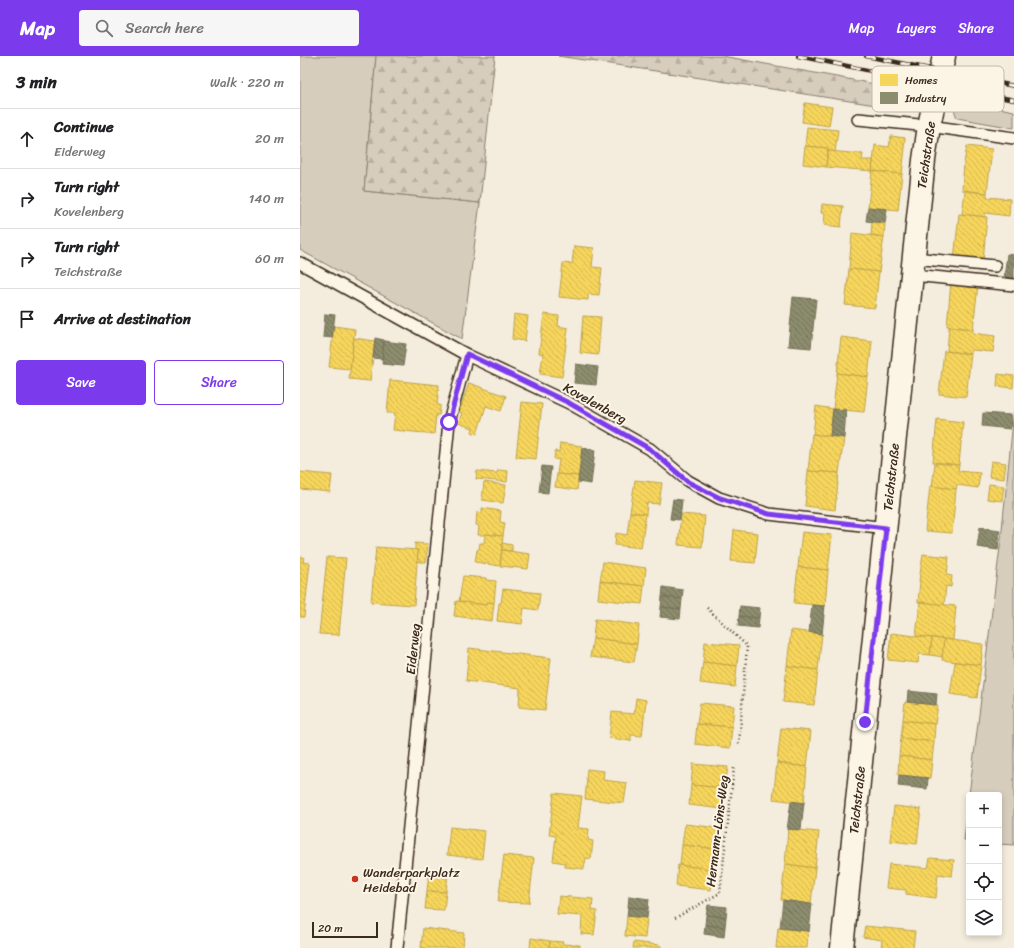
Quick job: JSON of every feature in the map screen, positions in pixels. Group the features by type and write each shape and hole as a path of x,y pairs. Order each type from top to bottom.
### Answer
{"street":[{"name":"Teichstraße","path":"942,66 944,56"},
{"name":"Teichstraße","path":"842,948 924,160 932,112"}],"lane":[{"path":"858,119 929,126 1014,138"},
{"name":"Kovelenberg","path":"300,263 467,354 569,403 650,449 688,482 720,498 769,514 886,528"},
{"path":"914,266 995,266"},
{"path":"914,266 1014,285"},
{"name":"Eiderweg","path":"397,948 449,422 467,354"}],"path":[{"path":"707,608 748,646 739,744"},
{"name":"Hermann-Löns-Weg","path":"675,918 720,893 734,768"}],"green space":[{"path":"300,56 376,56 364,191 480,203 462,339 300,250"},
{"path":"376,56 495,56 480,203 364,191"},
{"path":"558,56 722,56 872,83 872,104"},
{"path":"1004,109 1014,111 1014,128 957,118 955,112 1004,112"},
{"path":"1014,411 1014,845 1002,844 1002,792 969,792 1001,539"},
{"path":"966,823 966,840 964,840"}],"building: Homes":[{"path":"805,103 832,107 829,126 802,122"},
{"path":"807,127 838,130 835,152 828,151 828,148 805,146"},
{"path":"891,136 905,138 902,174 872,171 875,145 889,147"},
{"path":"805,146 828,148 826,167 803,164"},
{"path":"967,146 992,149 987,193 962,190"},
{"path":"828,151 863,154 862,160 873,160 872,171 826,167"},
{"path":"872,171 902,174 898,210 868,207"},
{"path":"965,191 987,193 987,197 1010,199 1009,216 985,213 985,217 962,214"},
{"path":"822,204 843,206 841,227 824,225 825,213 821,213"},
{"path":"959,214 987,217 983,261 954,259"},
{"path":"872,222 885,223 884,237 871,235"},
{"path":"852,233 884,237 879,272 849,269"},
{"path":"574,246 594,248 592,267 602,268 599,295 588,294 588,300 559,297 563,263 572,264"},
{"path":"849,269 879,272 875,308 845,305"},
{"path":"951,282 978,285 973,329 947,326"},
{"path":"514,314 528,316 525,341 512,339"},
{"path":"544,314 559,316 558,326 568,328 562,377 540,374 543,354 539,353"},
{"path":"583,316 601,317 598,355 580,353"},
{"path":"334,326 355,329 350,369 329,367"},
{"path":"949,327 973,329 973,333 995,336 993,352 971,350 971,354 947,351"},
{"path":"841,337 872,341 868,377 837,373"},
{"path":"354,338 375,341 370,381 349,379"},
{"path":"944,351 971,354 966,397 939,394"},
{"path":"837,373 868,377 864,412 833,409"},
{"path":"998,374 1014,376 1013,388 997,386"},
{"path":"390,380 439,385 437,405 440,405 440,409 439,415 436,415 434,434 393,430 395,413 387,413"},
{"path":"469,383 506,396 501,411 486,406 477,434 472,432 473,428 458,423 462,413 459,412"},
{"path":"522,402 542,404 536,459 516,457"},
{"path":"816,406 833,409 830,436 813,435"},
{"path":"937,419 963,422 959,465 933,462"},
{"path":"812,434 844,438 839,473 808,471"},
{"path":"560,443 582,446 579,476 557,474 559,460 554,459 555,451 559,452"},
{"path":"991,461 1006,463 1004,479 989,477"},
{"path":"935,463 959,465 958,471 980,473 978,488 957,485 956,489 932,487"},
{"path":"498,470 508,471 507,482 476,479 477,471 497,473"},
{"path":"808,471 839,473 835,510 805,506"},
{"path":"300,472 332,475 330,492 300,489"},
{"path":"557,474 579,476 577,490 555,487"},
{"path":"635,480 662,483 659,504 647,503 646,514 630,512"},
{"path":"484,482 506,485 503,503 482,500"},
{"path":"989,484 1004,486 1002,501 987,499"},
{"path":"930,486 956,489 952,533 925,531"},
{"path":"482,508 501,511 500,522 505,523 503,536 485,534 478,535 479,526 476,525 477,512 482,513"},
{"path":"630,512 646,514 641,548 615,545 616,533 627,535"},
{"path":"681,514 705,516 702,547 678,545"},
{"path":"734,530 758,533 755,563 731,561"},
{"path":"802,532 832,535 828,570 798,567"},
{"path":"485,534 503,536 500,566 475,562 477,550 479,549 480,543 484,543"},
{"path":"415,543 428,544 426,562 417,562 418,550 415,550"},
{"path":"502,543 512,545 512,551 502,550"},
{"path":"376,547 418,550 414,605 371,602"},
{"path":"502,550 530,554 528,569 500,566"},
{"path":"923,554 949,557 947,575 952,576 951,587 946,586 944,605 918,602"},
{"path":"300,557 304,557 303,562 310,563 304,617 300,617"},
{"path":"327,557 346,558 339,635 319,634"},
{"path":"603,562 646,568 644,586 600,581"},
{"path":"798,567 828,570 825,606 794,603"},
{"path":"463,576 486,578 486,580 496,581 494,603 487,602 486,605 459,602"},
{"path":"600,581 644,586 642,604 598,599"},
{"path":"503,589 540,593 538,610 524,608 522,624 497,621 499,603 501,603"},
{"path":"456,601 486,605 487,602 494,603 492,621 454,616"},
{"path":"920,602 956,606 953,640 916,636"},
{"path":"595,619 639,625 637,644 593,638"},
{"path":"791,630 822,634 818,670 787,666"},
{"path":"891,633 932,638 930,655 919,654 918,663 888,660"},
{"path":"593,638 637,644 634,662 590,657"},
{"path":"932,638 944,639 943,657 930,655"},
{"path":"944,639 983,644 981,665 942,660"},
{"path":"705,642 739,645 737,666 703,662"},
{"path":"469,648 551,658 545,710 519,707 520,688 466,681"},
{"path":"703,662 737,666 735,687 700,683"},
{"path":"955,662 981,665 977,698 950,694"},
{"path":"787,666 818,670 814,705 783,702"},
{"path":"636,698 646,700 642,736 631,735 631,741 609,738 612,712 634,714"},
{"path":"905,702 938,705 935,724 903,720"},
{"path":"700,703 734,706 732,727 697,724"},
{"path":"903,720 935,724 934,742 901,738"},
{"path":"697,724 732,727 730,748 695,744"},
{"path":"781,728 811,731 807,767 777,763"},
{"path":"901,738 934,742 932,760 899,756"},
{"path":"899,756 932,760 930,778 898,775"},
{"path":"777,763 807,767 804,803 773,799"},
{"path":"693,764 728,767 725,788 691,785"},
{"path":"587,769 604,771 603,780 627,783 624,803 585,799"},
{"path":"691,785 725,788 723,809 689,805"},
{"path":"554,793 582,796 578,828 589,829 588,840 593,841 591,859 586,858 584,869 565,867 565,863 553,861 556,836 549,835"},
{"path":"894,806 921,809 917,844 890,841"},
{"path":"685,824 719,828 717,849 682,845"},
{"path":"450,827 485,831 482,859 447,855"},
{"path":"788,829 819,832 815,868 785,864"},
{"path":"682,845 717,849 715,870 680,865"},
{"path":"504,855 534,858 529,903 498,902"},
{"path":"930,858 954,860 952,876 938,874 936,898 906,894 906,890 886,888 889,864 928,868"},
{"path":"785,864 815,868 811,904 781,900"},
{"path":"678,865 713,869 711,890 676,886"},
{"path":"429,872 448,873 446,892 427,891"},
{"path":"427,891 446,892 444,910 425,909"},
{"path":"559,896 593,899 592,910 597,911 594,935 581,934 582,916 557,914"},
{"path":"627,916 647,918 645,938 625,936"},
{"path":"865,926 915,931 913,948 881,948 882,940 863,937"},
{"path":"423,928 464,933 463,948 421,948"},
{"path":"778,928 808,931 807,948 776,948"},
{"path":"531,938 550,941 549,948 530,948"},
{"path":"550,941 563,942 562,944 580,945 580,948 549,948"},
{"path":"634,942 659,945 661,948 633,948"}],"building: Industry":[{"path":"868,207 887,209 885,223 866,221"},
{"path":"1007,254 1014,255 1014,280 1004,278"},
{"path":"793,297 816,299 811,348 788,346"},
{"path":"325,314 335,315 332,338 323,337"},
{"path":"375,338 384,340 382,359 373,358"},
{"path":"384,341 406,344 403,366 382,364"},
{"path":"576,364 598,367 596,385 574,383"},
{"path":"833,409 846,410 844,438 830,436"},
{"path":"983,413 1011,415 1010,429 982,426"},
{"path":"582,448 595,450 591,484 578,482"},
{"path":"542,466 551,467 548,493 539,492"},
{"path":"673,499 682,500 680,520 670,519"},
{"path":"980,527 1000,530 998,550 977,547"},
{"path":"663,587 683,590 682,599 662,597"},
{"path":"662,597 682,599 681,609 661,607"},
{"path":"812,605 825,606 822,635 809,632"},
{"path":"740,606 760,608 759,618 739,616"},
{"path":"661,607 681,609 680,619 660,617"},
{"path":"739,616 759,618 758,628 738,626"},
{"path":"908,691 937,694 936,705 907,702"},
{"path":"899,775 928,778 927,789 898,786"},
{"path":"791,801 804,803 801,830 787,830"},
{"path":"629,896 649,899 648,909 628,907"},
{"path":"783,900 812,903 809,932 780,928"},
{"path":"708,905 727,907 726,917 706,915"},
{"path":"628,907 648,909 647,918 627,916"},
{"path":"706,915 726,917 725,927 705,925"},
{"path":"705,925 725,927 724,937 704,934"}],"railway":[{"path":"798,56 872,71"},
{"path":"866,56 915,66"},
{"path":"1004,84 1014,86"},
{"path":"1004,98 1014,100"}],"place":[{"name":"Wanderparkplatz Heidebad","path":"355,879"}],"route":[{"path":"449,422 467,354 569,403 650,449 688,482 720,498 769,514 886,528 865,722"}]}
